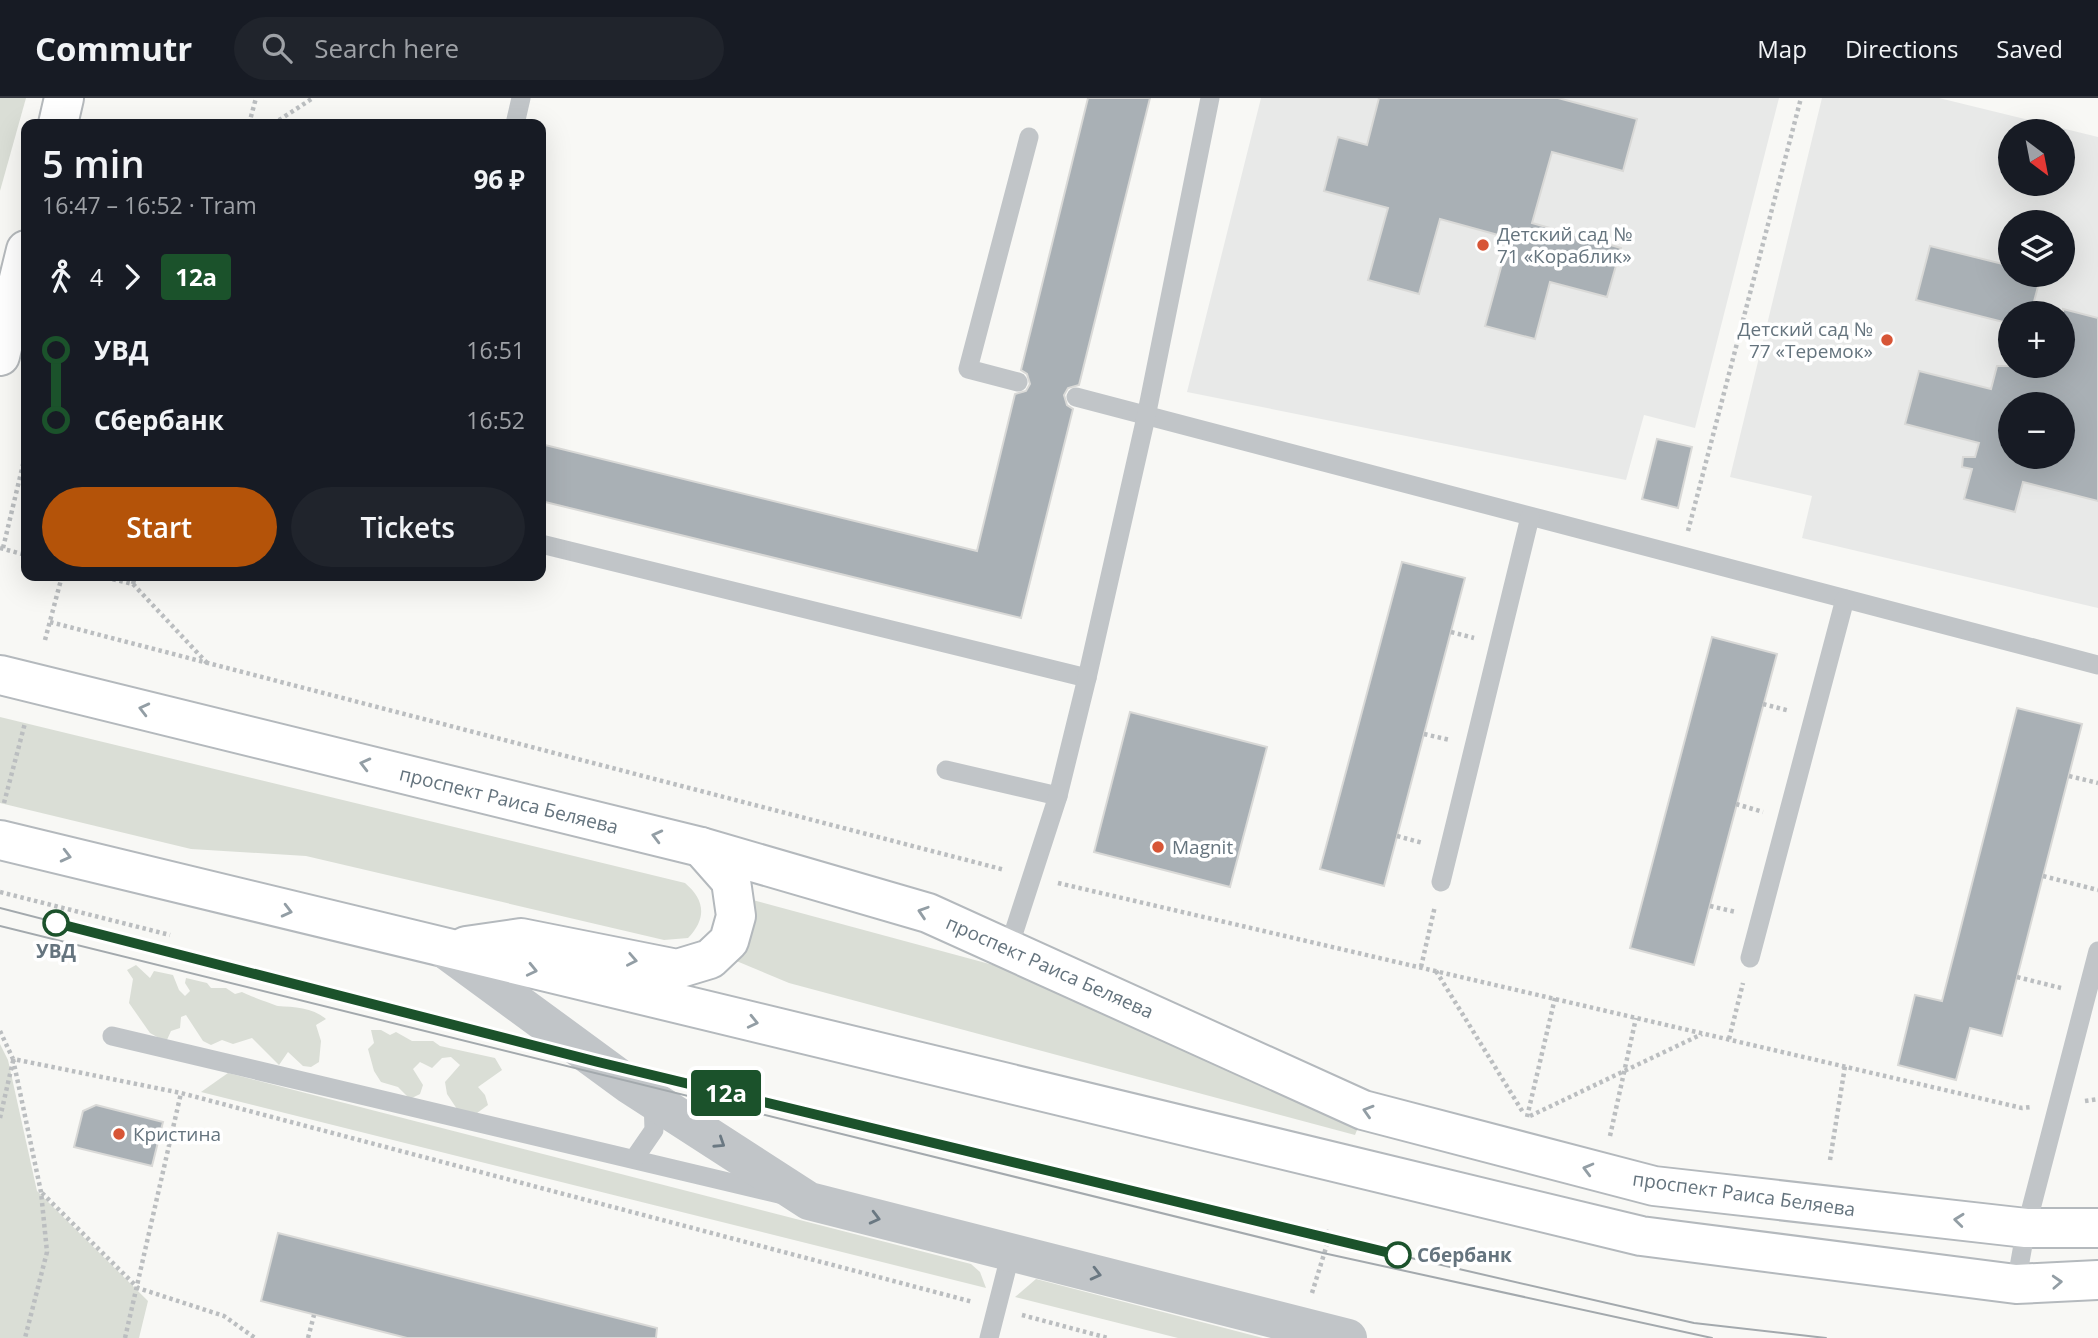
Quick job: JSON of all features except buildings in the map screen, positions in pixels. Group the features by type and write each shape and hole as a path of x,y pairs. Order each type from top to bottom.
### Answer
{"street":[{"path":"59,119 64,98"},
{"path":"0,356 21,270"},
{"name":"проспект Раиса Беляева","path":"0,676 701,847 929,913 1009,947 1363,1110 1654,1186 2026,1228 2098,1227"},
{"path":"2,822 444,949 1348,1163 1641,1236 2016,1284 2098,1280"},
{"path":"444,949 521,938 677,969 710,959 729,941 736,916 730,881 701,847"},
{"path":"444,949 653,1100 809,1201 1323,1334"}],"lane":[{"path":"516,119 522,98"},
{"path":"1009,947 1058,796 1087,678 1146,416 1210,98"},
{"path":"1018,382 968,369 1029,137"},
{"path":"1076,397 2098,665"},
{"path":"1441,882 1530,517"},
{"path":"546,545 1087,678"},
{"path":"1750,958 1845,599"},
{"path":"946,770 1058,796"},
{"path":"2016,1284 2026,1228 2098,951"},
{"path":"112,1036 809,1201"},
{"path":"634,1159 654,1130 653,1100"},
{"path":"989,1338 1011,1252"}],"path":[{"path":"251,119 256,98"},
{"path":"281,119 313,98"},
{"path":"1682,556 1801,98"},
{"path":"21,475 1,548 21,554"},
{"path":"46,640 61,581"},
{"path":"120,581 133,584 208,664"},
{"path":"50,622 1032,877 1703,1034 2022,1108 2057,1107 2098,1099"},
{"path":"2,822 24,723"},
{"path":"2069,776 2098,783"},
{"path":"2043,876 2098,890"},
{"path":"1420,967 1441,882"},
{"path":"0,892 170,935"},
{"path":"1729,1039 1750,958"},
{"path":"1436,971 1527,1118 1703,1034"},
{"path":"2017,977 2087,994"},
{"path":"1602,1172 1636,1018"},
{"path":"0,1031 13,1059 41,1192 47,1252 25,1338"},
{"path":"13,1059 181,1093 1108,1338"},
{"path":"0,1118 13,1059"},
{"path":"1830,1160 1845,1066"},
{"path":"125,1338 181,1093"},
{"path":"41,1192 138,1288 224,1316 255,1338"},
{"path":"1323,1334 1313,1277 1329,1238 1326,1230"},
{"path":"308,1338 314,1315"}],"shaded area":[{"path":"0,98 26,98 0,191"},
{"name":"Детский сад № 71 «Кораблик»","path":"1261,98 1779,98 1695,428 1644,415 1626,480 1187,392"},
{"name":"Детский сад № 77 «Теремок»","path":"1822,98 1939,98 2025,119 1998,119 1998,196 2076,196 2076,132 2098,137 2098,608 1802,538 1812,496 1730,477"},
{"path":"0,717 685,883 697,896 701,916 688,938 664,940 306,856 191,849 0,803"},
{"path":"749,899 997,966 1359,1125 1355,1135 789,983 734,960"},
{"path":"136,965 150,978 154,971 173,975 179,990 185,996 190,991 185,983 186,978 207,983 211,988 226,988 235,994 242,992 278,1006 316,1012 326,1019 316,1025 321,1041 319,1062 311,1067 303,1066 288,1052 279,1065 252,1038 233,1044 222,1040 211,1045 203,1041 186,1015 181,1017 180,1028 171,1031 166,1042 150,1033 129,1003 133,979 127,970"},
{"path":"371,1030 381,1030 390,1035 396,1032 412,1041 433,1041 440,1046 495,1058 502,1070 478,1087 485,1095 488,1105 477,1113 457,1109 447,1094 445,1082 460,1065 451,1057 442,1058 432,1068 420,1062 413,1069 423,1085 420,1094 410,1099 398,1087 381,1082 374,1071 368,1049 374,1043"},
{"path":"0,1044 8,1060 37,1191 148,1301 139,1338 0,1338"},
{"path":"228,1073 971,1264 980,1272 986,1288 201,1092"},
{"path":"1036,1279 1263,1338 1178,1338 1015,1297"}],"tram line":[{"path":"0,908 598,1062 1398,1255 1694,1323 1826,1338"},
{"name":"12а","path":"56,923 598,1062 1398,1255"},
{"path":"0,926 1323,1253 1712,1338"}],"place":[{"name":"Детский сад № 71 «Кораблик»","path":"1483,245"},
{"name":"Детский сад № 77 «Теремок»","path":"1887,340"},
{"name":"Magnit","path":"1158,847"},
{"name":"УВД","path":"56,923"},
{"name":"Кристина","path":"119,1134"},
{"name":"Сбербанк","path":"1398,1255"}]}
